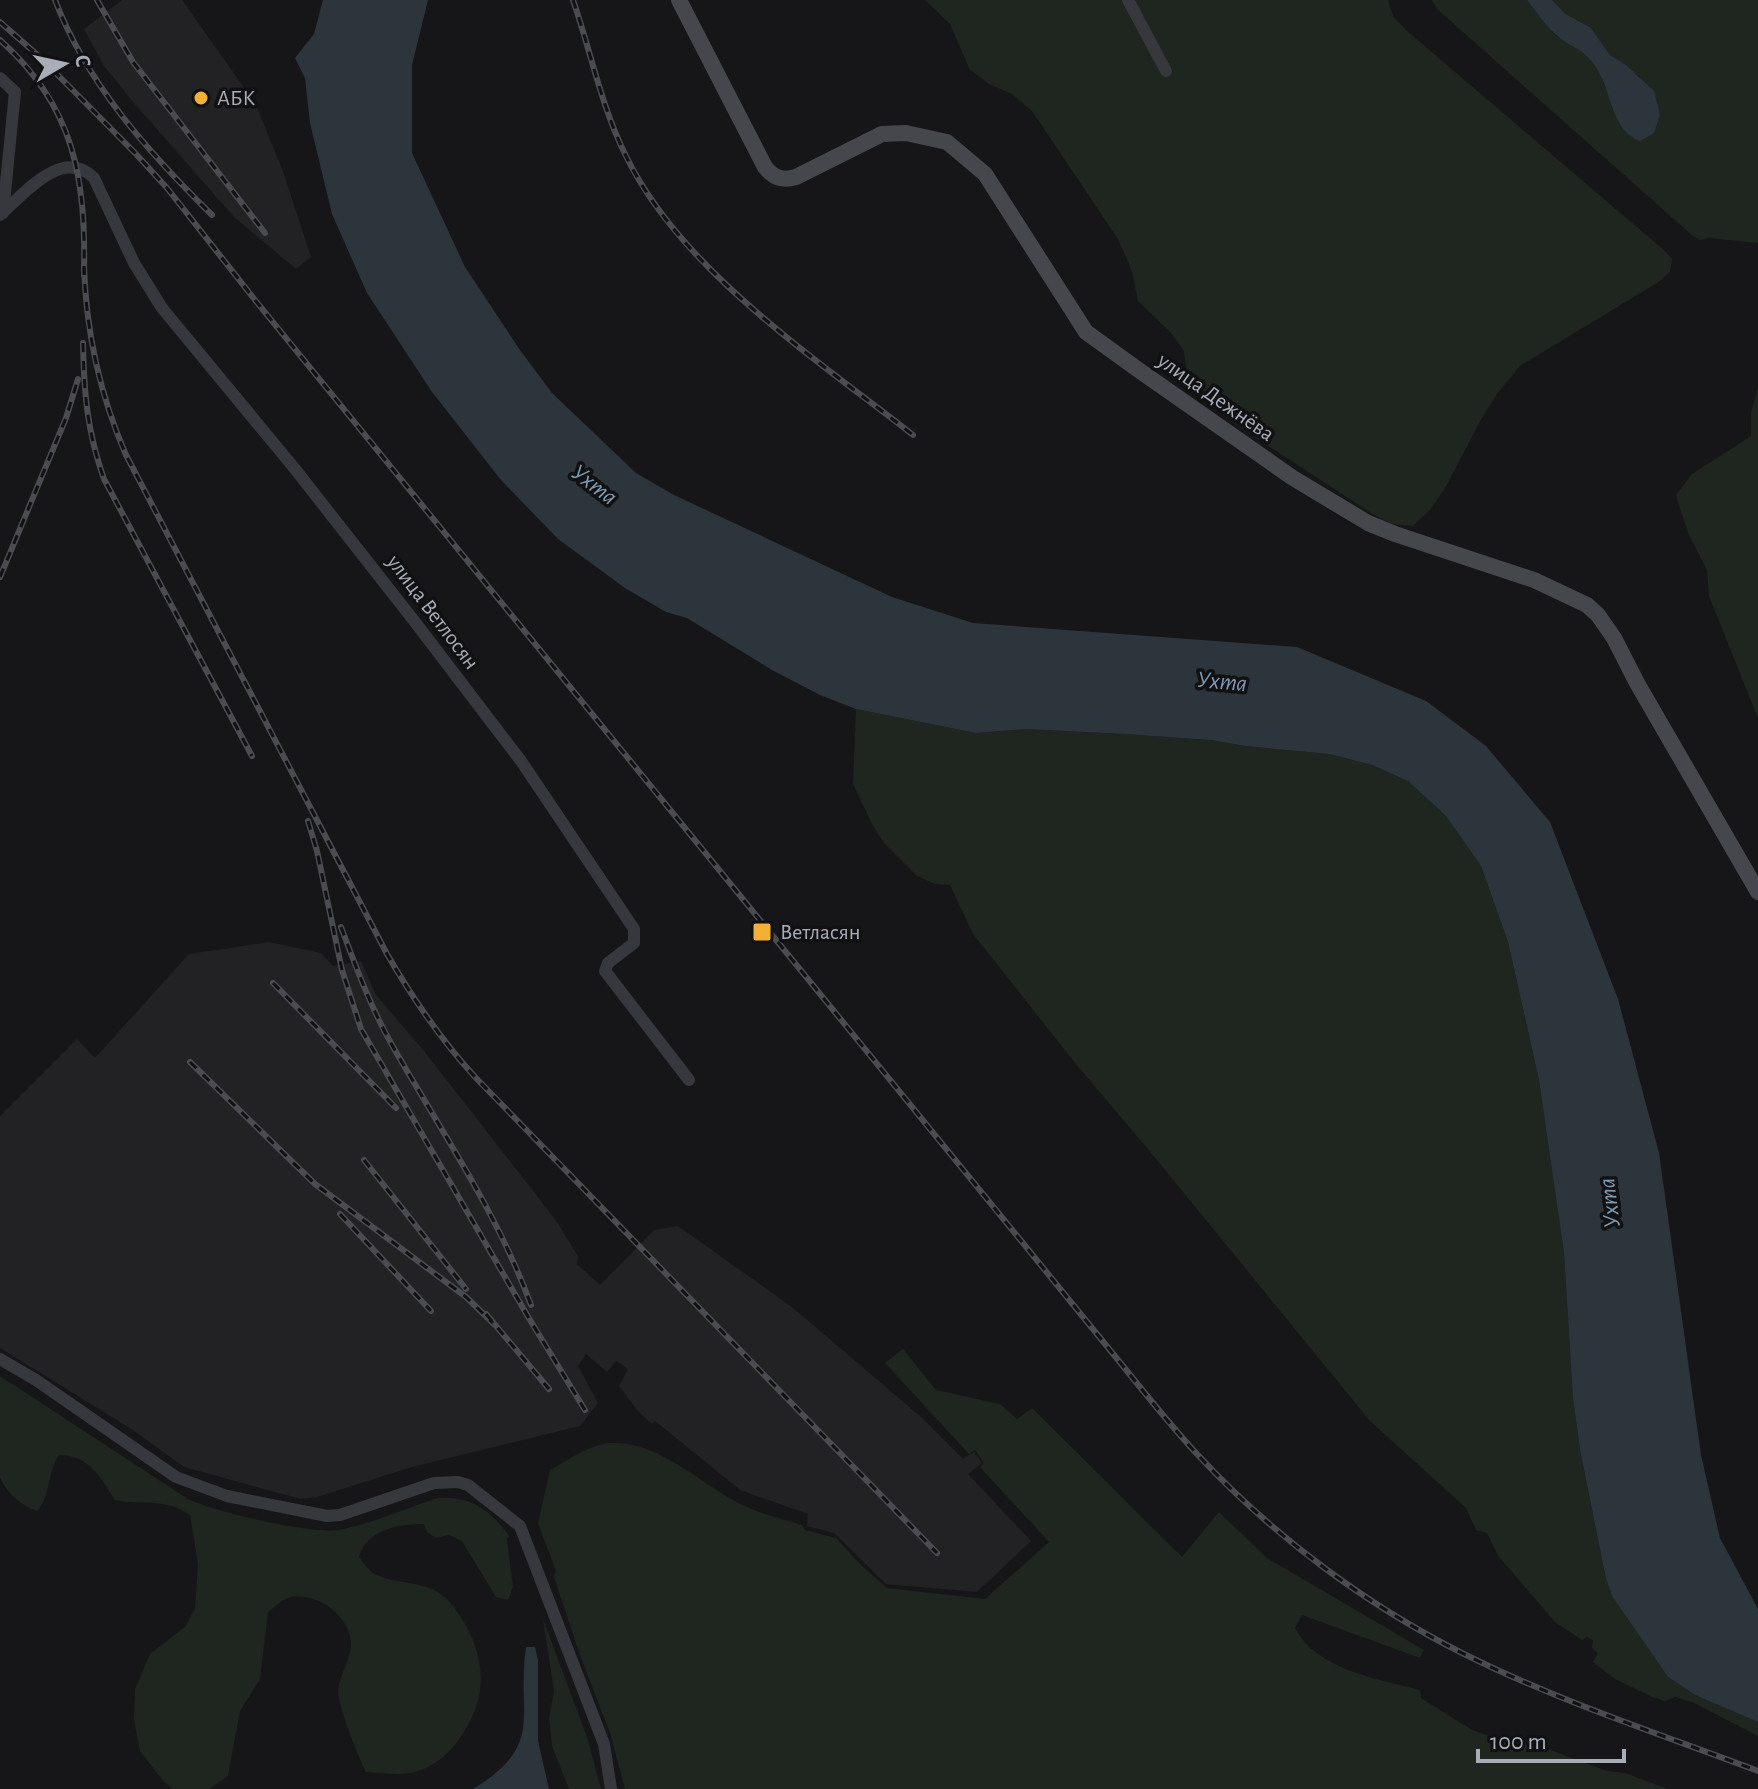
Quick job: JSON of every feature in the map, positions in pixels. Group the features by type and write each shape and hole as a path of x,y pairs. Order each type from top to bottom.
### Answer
{"street":[{"name":"улица Дежнёва","path":"679,0 765,167 773,175 786,179 796,177 882,134 906,133 947,142 985,174 1086,332 1293,478 1368,523 1534,580 1587,605 1614,638 1758,892"},
{"path":"1128,0 1166,71"},
{"path":"0,78 15,92 2,214"},
{"name":"улица Ветлосян","path":"2,214 54,171 66,167 82,169 97,183 134,263 167,315 295,469 415,622 526,769 634,929 634,943 608,963 605,971 689,1080"},
{"path":"0,1359 36,1380 161,1469 211,1491 327,1516 340,1515 434,1483 458,1482 468,1485 520,1526 604,1744 611,1789"}],"shaded area":[{"path":"122,0 182,0 255,103 283,171 311,257 296,269 234,217 104,66 84,29"},
{"path":"925,0 1388,0 1393,16 1407,31 1665,251 1672,259 1670,272 1657,283 1520,366 1483,416 1431,509 1413,526 1393,524 1374,515 1232,422 1206,399 1187,375 1184,351 1171,333 1138,301 1132,271 1118,239 1032,111 1012,94 989,84 970,70 950,24"},
{"path":"1432,0 1527,0 1556,36 1585,52 1599,71 1620,124 1640,77 1610,55 1591,28 1566,14 1552,0 1758,0 1758,243 1709,238 1700,240 1693,236 1437,9"},
{"path":"1758,388 1758,718 1709,596 1707,570 1688,533 1676,495 1692,474 1751,436 1751,413"},
{"path":"856,709 976,733 1026,729 1124,734 1211,740 1329,754 1372,765 1408,781 1446,816 1481,866 1508,942 1539,1080 1564,1253 1573,1398 1580,1450 1606,1579 1612,1596 1668,1677 1695,1695 1758,1722 1758,1736 1692,1702 1675,1697 1665,1701 1652,1697 1615,1679 1593,1662 1598,1653 1592,1648 1593,1640 1587,1637 1582,1640 1555,1622 1499,1557 1487,1533 1476,1530 1466,1508 1370,1421 973,934 950,885 935,884 917,876 884,843 853,784"},
{"path":"269,942 321,953 333,966 361,961 376,995 424,1051 555,1219 578,1256 577,1264 600,1285 654,1230 678,1226 792,1307 921,1417 963,1459 974,1452 982,1463 968,1474 1031,1541 977,1592 886,1584 834,1533 807,1526 808,1514 740,1490 655,1421 652,1424 619,1386 628,1369 616,1361 607,1372 586,1354 578,1366 598,1403 580,1426 412,1467 317,1497 301,1499 184,1467 133,1430 0,1348 0,1116 77,1039 95,1058 189,954"},
{"path":"903,1349 936,1390 1000,1404 1017,1419 1032,1408 1182,1557 1219,1512 1267,1558 1424,1650 1420,1658 1302,1615 1295,1628 1318,1654 1333,1663 1368,1677 1420,1690 1421,1698 1472,1730 1512,1744 1537,1745 1668,1789 625,1789 610,1733 580,1655 554,1577 556,1571 538,1523 550,1470 587,1449 612,1443 630,1444 666,1458 749,1508 802,1525 805,1530 836,1538 887,1588 985,1599 1049,1542 980,1467 984,1463 975,1450 969,1454 885,1363"},
{"path":"0,1376 188,1499 218,1510 262,1521 325,1530 363,1524 438,1498 460,1499 488,1512 509,1536 513,1587 508,1600 496,1597 462,1541 449,1535 436,1538 427,1532 424,1524 404,1525 376,1534 359,1557 376,1575 427,1587 445,1597 472,1637 481,1686 471,1719 453,1748 436,1762 415,1772 366,1772 349,1731 338,1690 351,1649 349,1633 329,1607 298,1596 285,1599 268,1612 260,1679 240,1711 228,1776 209,1789 173,1789 164,1782 140,1751 134,1720 135,1689 150,1654 186,1626 195,1608 198,1564 190,1515 162,1504 115,1500 86,1463 59,1455 52,1469 45,1499 37,1511 20,1502 0,1478"},
{"path":"543,1619 588,1740 601,1789 569,1789 552,1746 549,1718 554,1691"}],"water":[{"name":"Ухта","path":"323,0 428,0 412,65 412,153 465,267 520,350 552,393 636,473 674,495 892,597 973,623 1297,647 1426,701 1486,746 1550,822 1618,999 1659,1153 1701,1455 1720,1538 1758,1609 1758,1722 1695,1695 1668,1677 1612,1596 1606,1579 1580,1450 1573,1398 1564,1253 1539,1080 1508,942 1481,866 1446,816 1408,781 1372,765 1329,754 1211,740 1124,734 1026,729 976,733 856,709 820,695 772,670 687,618 666,612 625,588 558,539 501,480 432,392 367,293 332,214 310,123 305,78 295,58 314,34"},
{"path":"1527,0 1552,0 1566,14 1591,28 1610,55 1654,91 1660,114 1654,133 1640,141 1630,136 1618,120 1592,62 1555,34"},
{"path":"526,1647 535,1647 538,1660 538,1741 549,1789 473,1789 511,1758 519,1743 523,1727"}],"railway":[{"path":"55,0 68,31 102,89 143,142 212,215"},
{"path":"97,0 133,62 265,233"},
{"path":"573,0 617,137 650,198 680,237 753,309 913,435"},
{"path":"0,22 41,58 167,188 1150,1400 1226,1484 1322,1566 1427,1635 1536,1687 1758,1771"},
{"path":"0,40 45,91 71,147 82,207 84,275"},
{"path":"84,266 96,363 126,455 387,954 417,1003 476,1078 937,1553"},
{"path":"83,343 88,412 104,479 252,756"},
{"path":"0,577 66,418 78,379"},
{"path":"308,821 342,970 361,1029 585,1410"},
{"path":"341,927 384,1031 485,1205 531,1305"},
{"path":"273,983 396,1108"},
{"path":"190,1062 315,1184 466,1297 493,1323"},
{"path":"364,1160 466,1289"},
{"path":"340,1214 431,1311"},
{"path":"486,1314 549,1389"}],"place":[{"name":"АБК","path":"201,98"},
{"name":"Ветласян","path":"762,932"}]}
